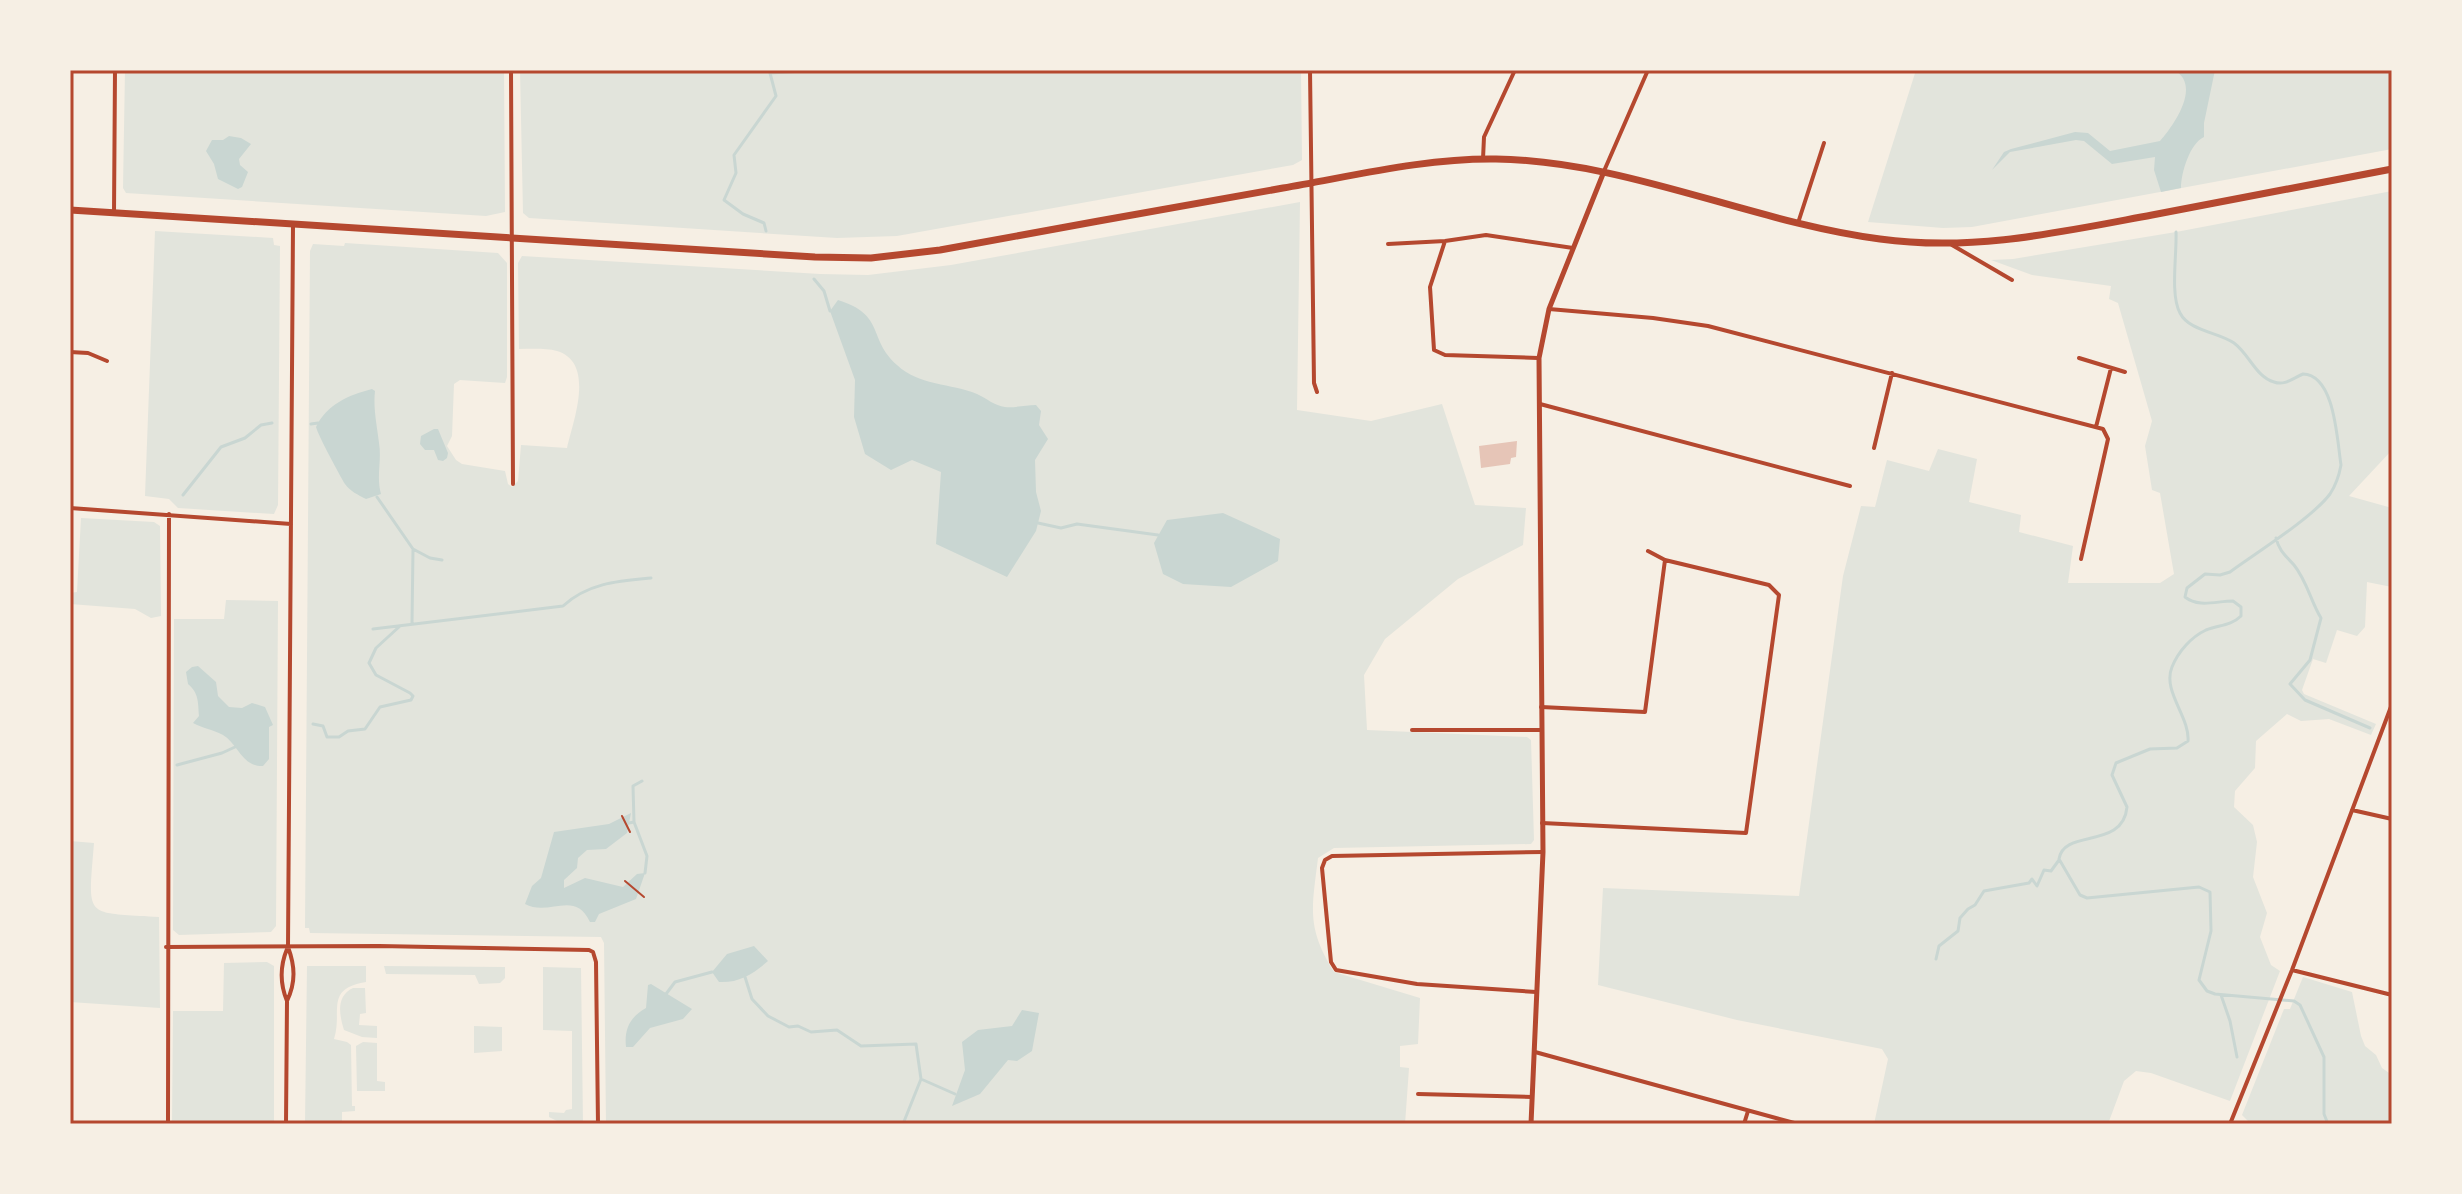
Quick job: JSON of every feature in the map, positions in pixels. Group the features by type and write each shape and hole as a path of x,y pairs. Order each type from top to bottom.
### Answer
{"main road":[{"path":"70,210 871,258 940,250 1427,164 1483,159 1552,164 1603,174 1798,223 1880,240 1950,244 2024,240 2392,169"}],"street":[{"path":"114,213 115,70"},
{"path":"511,70 513,484"},
{"path":"1310,70 1314,383 1317,392"},
{"path":"1483,159 1483,139 1515,70"},
{"path":"1531,1124 1543,852 1539,358 1549,309 1648,70"},
{"path":"1798,223 1824,143"},
{"path":"286,1124 287,1001 282,989 282,962 288,947 293,224"},
{"path":"1388,244 1486,235 1573,248"},
{"path":"1445,241 1430,287 1432,346 1437,353 1539,358"},
{"path":"1950,244 2012,280"},
{"path":"1549,309 1708,326 2096,427 2107,433 2081,559"},
{"path":"70,352 88,353 107,361"},
{"path":"2079,358 2125,372"},
{"path":"2096,427 2111,368"},
{"path":"1874,448 1892,373"},
{"path":"1540,404 1850,486"},
{"path":"70,508 291,524"},
{"path":"168,1124 169,514"},
{"path":"1542,823 1746,833 1779,595 1769,585 1665,560 1648,551"},
{"path":"1541,707 1645,712 1665,560"},
{"path":"70,613 70,735"},
{"path":"2230,1124 2286,986 2392,704"},
{"path":"1412,730 1541,730"},
{"path":"2352,810 2392,819"},
{"path":"1537,992 1417,984 1336,970 1331,962 1322,868 1325,860 1332,856 1543,852"},
{"path":"166,947 581,948 593,952 596,962 598,1124"},
{"path":"287,1001 293,988 294,962 288,947"},
{"path":"2292,970 2392,995"},
{"path":"1535,1052 1798,1124"},
{"path":"1418,1094 1532,1097"},
{"path":"1744,1124 1748,1110"}],"path":[{"path":"622,816 630,832"},
{"path":"625,881 644,897"}],"shaded area":[{"path":"125,70 504,70 505,212 486,216 126,193 123,188"},
{"path":"520,70 1301,70 1302,160 1293,165 897,236 837,238 529,218 523,213"},
{"path":"1916,70 2392,70 2392,149 1972,227 1868,222"},
{"path":"2174,70 2215,70 2204,137 2194,145 2187,159 2181,188 2161,192 2154,170 2155,157 2112,164 2084,141 2076,140 2010,152 1992,170 2004,152 2075,132 2088,133 2110,151 2160,141 2178,115 2186,95 2186,85"},
{"path":"229,136 251,144 239,159 240,165 248,172 242,187 238,189 218,179 206,151 212,140 223,140"},
{"path":"2392,191 2392,450 2349,496 2392,508 2392,587 2367,582 2365,627 2357,636 2337,630 2326,663 2313,659 2302,690 2304,694 2376,724 2371,735 2329,719 2301,721 2287,714 2256,741 2255,768 2235,791 2234,807 2253,825 2257,842 2253,877 2267,913 2260,937 2271,965 2280,971 2230,1101 2151,1073 2136,1071 2124,1081 2108,1124 1874,1124 1888,1059 1882,1049 1737,1020 1598,985 1603,888 1799,896 1843,576 1861,506 1875,507 1887,460 1929,471 1938,449 1977,459 1969,502 2021,515 2019,532 2073,546 2068,583 2160,583 2174,574 2160,493 2152,490 2145,446 2152,421 2118,303 2109,299 2111,286 2032,275 1991,260 2176,232"},
{"path":"1300,202 1297,410 1371,421 1442,404 1475,505 1526,508 1523,545 1458,579 1385,639 1364,675 1367,730 1527,737 1531,740 1534,840 1531,844 1334,848 1318,858 1313,917 1319,942 1334,972 1420,998 1418,1044 1400,1046 1400,1067 1409,1068 1405,1124 606,1124 604,943 601,937 310,933 309,928 305,928 310,251 313,244 344,246 345,243 498,253 507,263 507,377 505,383 460,380 454,384 452,436 447,446 462,464 505,471 508,484 512,487 518,481 521,445 567,448 579,394 576,367 569,358 553,350 519,349 518,263 522,256 868,275 951,265"},
{"path":"155,231 273,238 274,245 280,246 278,505 274,514 178,508 169,499 145,496"},
{"path":"838,300 853,306 870,320 888,355 915,377 967,390 1001,406 1036,405 1041,411 1039,425 1048,439 1035,460 1036,492 1041,511 1036,531 1007,577 936,544 941,472 912,460 891,470 865,454 854,417 855,380 830,311"},
{"path":"372,389 375,391 381,494 366,499 345,484 316,427 326,412 340,402"},
{"path":"438,429 448,453 443,461 438,460 434,450 425,450 420,444 421,436"},
{"path":"1223,513 1280,539 1278,561 1231,587 1183,584 1163,574 1154,543 1167,520"},
{"path":"81,518 154,522 160,526 161,616 151,618 135,609 70,604 70,593 77,592"},
{"path":"226,600 278,601 276,926 271,932 179,935 173,930 174,619 224,619"},
{"path":"198,666 216,682 218,696 229,707 242,708 252,703 265,707 273,725 269,727 269,759 263,766 250,763 223,735 193,723 199,716 198,703 188,684 186,672"},
{"path":"631,813 627,833 606,849 587,850 578,858 577,868 564,880 564,888 585,878 623,887 637,874 645,873 636,899 599,914 595,922 590,922 577,907 543,908 525,904 532,886 541,878 554,832 609,824"},
{"path":"70,841 94,843 91,886 96,907 103,912 159,917 160,1008 70,1002"},
{"path":"754,946 768,961 745,977 719,982 712,972 727,954"},
{"path":"267,962 274,966 274,1124 172,1124 173,1011 223,1011 224,963"},
{"path":"307,966 366,966 366,982 345,990 338,1003 334,1039 351,1045 352,1106 355,1106 355,1111 342,1112 342,1124 305,1124"},
{"path":"384,966 505,967 505,978 500,983 479,984 475,975 386,974"},
{"path":"543,967 581,968 583,1124 563,1124 549,1117 549,1112 564,1113 572,1109 572,1031 543,1030"},
{"path":"2303,977 2352,992 2365,1046 2376,1055 2382,1068 2392,1075 2392,1124 2251,1124 2242,1115 2284,1009 2290,1009"},
{"path":"648,985 692,1009 683,1019 650,1028 633,1047 626,1047 627,1029 636,1015 646,1008"},
{"path":"353,988 365,988 366,1013 360,1014 359,1025 377,1026 377,1038 362,1037 344,1030 341,1001"},
{"path":"1022,1010 1039,1013 1032,1051 1017,1061 1008,1060 980,1094 952,1106 965,1070 962,1042 978,1030 1012,1026"},
{"path":"474,1026 502,1027 502,1051 474,1053"},
{"path":"363,1042 377,1043 377,1081 385,1082 385,1091 357,1091 356,1046"}],"building":[{"path":"1517,441 1516,457 1511,458 1510,464 1481,468 1479,446"}],"waterway":[{"path":"766,231 764,223 743,214 724,200 736,173 734,155 776,96 770,73 819,70"},
{"path":"2176,232 2175,296 2184,319 2197,328 2234,343 2257,370 2274,382 2282,383 2303,374 2314,377 2322,385 2332,410 2341,465 2330,494 2297,524 2230,572 2205,574 2187,588 2185,597 2190,600 2202,603 2233,601 2241,607 2241,616 2237,619 2206,630 2190,641 2172,667 2173,695 2185,723 2188,741 2177,748 2150,749 2116,763 2112,775 2127,807 2123,820 2105,834 2071,844 2063,850 2059,859 2080,895 2087,898 2199,887 2210,892 2211,931 2199,980 2207,991 2215,994 2294,1001 2300,1005 2324,1057 2324,1114 2328,1124"},
{"path":"814,279 824,291 830,311"},
{"path":"183,495 221,447 245,438 261,425 272,423"},
{"path":"311,424 318,423"},
{"path":"377,497 413,549 442,560"},
{"path":"1038,523 1061,528 1077,524 1158,535"},
{"path":"2276,538 2302,578 2321,618 2310,660 2290,684 2305,700 2370,728"},
{"path":"412,623 413,549"},
{"path":"373,629 563,606 593,588 651,578"},
{"path":"313,724 323,726 327,737 339,737 348,731 365,729 380,707 411,700 413,696 410,693 376,675 369,663 376,648 400,626"},
{"path":"177,765 235,747"},
{"path":"634,822 633,786 642,781"},
{"path":"629,823 634,822 647,856 645,873"},
{"path":"1936,959 1939,946 1958,931 1960,918 1975,905 1984,891 2029,883 2032,879 2037,886 2044,870 2051,871 2059,860"},
{"path":"666,994 675,982 712,972"},
{"path":"745,977 752,999 768,1016 789,1027 798,1026 811,1032 837,1030 861,1046 916,1044 921,1079 955,1094"},
{"path":"2221,995 2237,1057"},
{"path":"903,1124 921,1079"}]}
